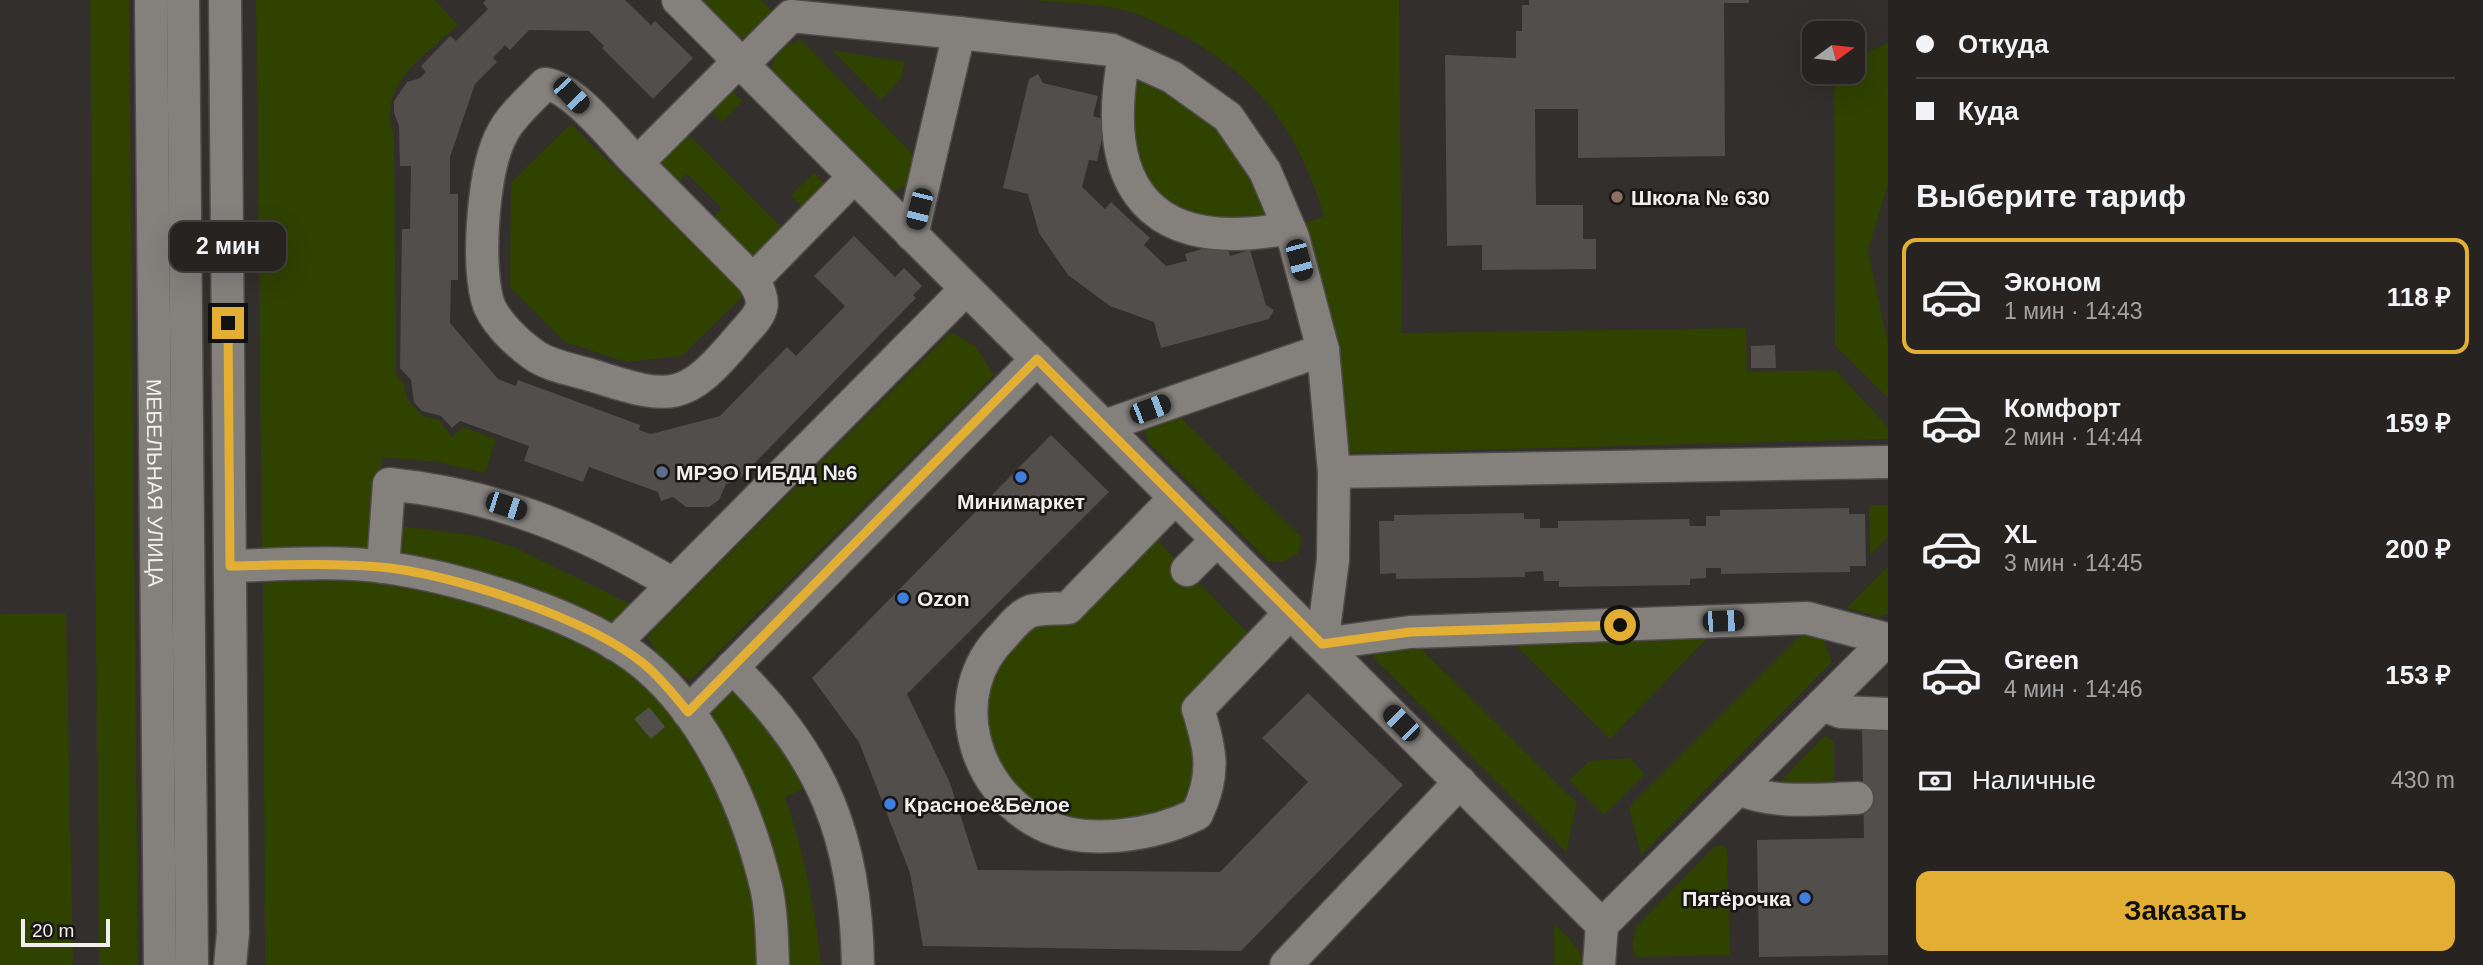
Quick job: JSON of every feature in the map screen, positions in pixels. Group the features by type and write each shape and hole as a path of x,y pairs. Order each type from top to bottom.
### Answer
{"street":[{"name":"МЕБЕЛЬНАЯ УЛИЦА","path":"151,0 160,965"},
{"name":"МЕБЕЛЬНАЯ УЛИЦА","path":"183,0 192,965"},
{"path":"225,0 233,933 229,965"},
{"path":"678,0 1602,925"},
{"path":"637,163 790,16 1112,50 1172,77 1228,117 1265,172 1289,228 1323,350 1334,472 1333,560 1322,644"},
{"path":"912,234 959,33"},
{"path":"1124,56 1116,97 1117,139 1125,172 1146,203 1177,226 1213,234 1251,235 1289,228"},
{"path":"545,84 558,85 637,163 753,280 762,295 762,312 707,376 677,391 642,391 535,357 508,333 487,301 483,242 486,188 502,132 545,84"},
{"path":"753,280 854,177"},
{"path":"614,644 966,289"},
{"path":"1104,426 1323,350"},
{"path":"688,712 1037,359"},
{"path":"1334,472 1888,462"},
{"path":"383,567 389,484 484,499 528,513 591,538 674,584"},
{"path":"1175,498 1068,608 1027,612 986,653 973,685 970,721 982,760 1004,795 1021,811 1043,825 1062,832 1087,835 1167,827 1197,814 1208,790 1211,766 1198,709 1290,612"},
{"path":"1187,570 1217,540"},
{"path":"230,566 383,567 501,596 557,616 614,644 644,664 688,712 730,785 758,858 768,894 773,965"},
{"path":"1322,644 1410,632 1807,618 1888,639"},
{"path":"1598,965 1602,925 1888,639"},
{"path":"732,667 785,722 814,767 840,830 850,875 858,965"},
{"path":"1822,705 1841,712 1888,714"},
{"path":"1286,965 1460,782"},
{"path":"1739,789 1756,797 1780,799 1857,798"}],"green space":[{"path":"90,0 129,0 138,965 99,965"},
{"path":"256,0 435,0 458,25 407,72 391,101 390,117 394,135 396,374 404,384 407,399 421,415 439,420 452,437 463,427 496,439 485,473 438,462 382,457 379,542 370,552 262,550"},
{"path":"705,0 761,0 771,10 760,30 738,40 701,4"},
{"path":"1034,0 1399,0 1402,333 1746,328 1747,372 1835,370 1888,427 1888,439 1353,453 1344,450 1301,223 1324,217 1314,186 1287,131 1270,107 1228,65 1174,31 1119,9"},
{"path":"801,40 916,158 911,183 890,193 770,73 778,48"},
{"path":"1888,43 1888,184 1868,251 1888,343 1888,398 1835,345 1834,84 1866,84 1866,53"},
{"path":"832,50 905,62 901,79 881,100"},
{"path":"1126,62 1223,121 1282,225 1180,223 1128,172"},
{"path":"732,90 742,101 722,122 706,106"},
{"path":"571,124 744,295 682,356 626,362 565,342 510,287 511,182"},
{"path":"683,129 785,231 766,251 748,259 710,221 722,208 687,174 675,186 658,168 665,149"},
{"path":"814,173 824,184 820,197 806,211 791,195"},
{"path":"951,332 976,347 994,375 691,680 664,664 647,636"},
{"path":"1174,411 1302,538 1298,554 1282,562 1268,561 1148,442 1145,429 1157,416"},
{"path":"1869,505 1888,505 1888,537 1870,555"},
{"path":"393,525 478,536 516,548 640,609 609,631 395,560"},
{"path":"1156,539 1250,635 1193,694 1184,717 1194,761 1192,782 1184,804 1138,821 1068,822 1013,791 989,748 983,696 1010,639"},
{"path":"1888,566 1888,614 1878,617 1847,608"},
{"path":"352,577 423,591 527,620 593,648 624,667 643,684 682,732 730,822 748,875 758,965 265,965 263,583"},
{"path":"66,613 73,965 0,965 0,614"},
{"path":"1712,633 1610,739 1507,637"},
{"path":"1802,634 1823,640 1832,662 1641,855 1629,807"},
{"path":"1411,639 1577,803 1566,852 1373,657 1387,640"},
{"path":"730,680 815,784 785,797 808,880 821,965 783,965 701,714"},
{"path":"1824,736 1834,742 1834,785 1775,787"},
{"path":"1630,758 1645,774 1604,815 1569,780 1589,761"},
{"path":"1721,845 1727,850 1730,955 1635,957 1632,944 1636,927 1714,847"},
{"path":"1554,924 1577,948 1583,965 1554,965"}],"building":[{"path":"486,0 625,0 651,25 655,21 693,58 653,99 602,48 604,46 589,31 529,30 510,50 505,45 493,58 497,62 475,84 450,157 450,194 458,194 458,280 451,280 450,323 498,379 516,386 518,380 640,425 639,430 651,434 720,416 787,347 796,356 845,306 814,276 854,236 895,277 904,268 922,286 913,295 916,298 737,481 726,484 719,500 709,507 686,507 673,497 661,501 658,492 589,467 583,482 524,461 529,446 460,421 452,428 441,416 422,411 414,402 411,380 400,368 402,229 410,229 411,166 400,166 399,126 394,113 394,101 407,82 420,78 426,72 421,66 450,36 456,41 488,9 483,3"},
{"path":"1529,0 1749,0 1749,3 1724,3 1725,156 1578,158 1578,109 1535,109 1536,205 1583,205 1583,239 1596,239 1596,269 1482,270 1482,245 1447,246 1445,55 1516,58 1516,31 1522,31 1522,5 1529,5"},
{"path":"1038,74 1043,83 1098,96 1093,116 1106,120 1097,161 1089,160 1082,187 1105,209 1111,202 1150,238 1144,245 1166,266 1187,261 1185,254 1226,242 1230,256 1250,250 1266,305 1274,310 1269,319 1161,348 1154,322 1110,306 1068,275 1039,233 1028,194 1003,188 1029,79"},
{"path":"1775,345 1776,368 1751,368 1751,346"},
{"path":"1051,435 1109,492 907,694 950,783 978,870 1220,872 1308,782 1262,738 1308,693 1403,785 1241,951 923,946 910,873 859,742 812,678"},
{"path":"1849,508 1849,514 1865,514 1866,566 1850,566 1850,572 1721,574 1721,568 1706,568 1706,578 1690,579 1690,585 1559,587 1559,581 1544,581 1543,571 1525,572 1525,577 1396,579 1396,573 1380,574 1379,521 1394,521 1394,515 1524,513 1524,519 1540,519 1540,528 1558,528 1558,521 1689,519 1690,526 1706,526 1706,516 1720,516 1720,510"},
{"path":"649,707 665,727 651,739 634,719"},
{"path":"1862,725 1888,725 1888,955 1759,957 1757,840 1864,838"}],"place":[{"name":"Школа № 630","path":"1617,197"},
{"name":"МРЭО ГИБДД №6","path":"662,472"},
{"name":"Минимаркет","path":"1021,477"},
{"name":"Ozon","path":"903,598"},
{"name":"Красное&Белое","path":"890,804"},
{"name":"Пятёрочка","path":"1805,898"}],"route":[{"path":"228,323 230,566 383,567 501,596 557,616 614,644 644,664 688,712 1037,359 1322,644 1410,632 1620,625"}]}
